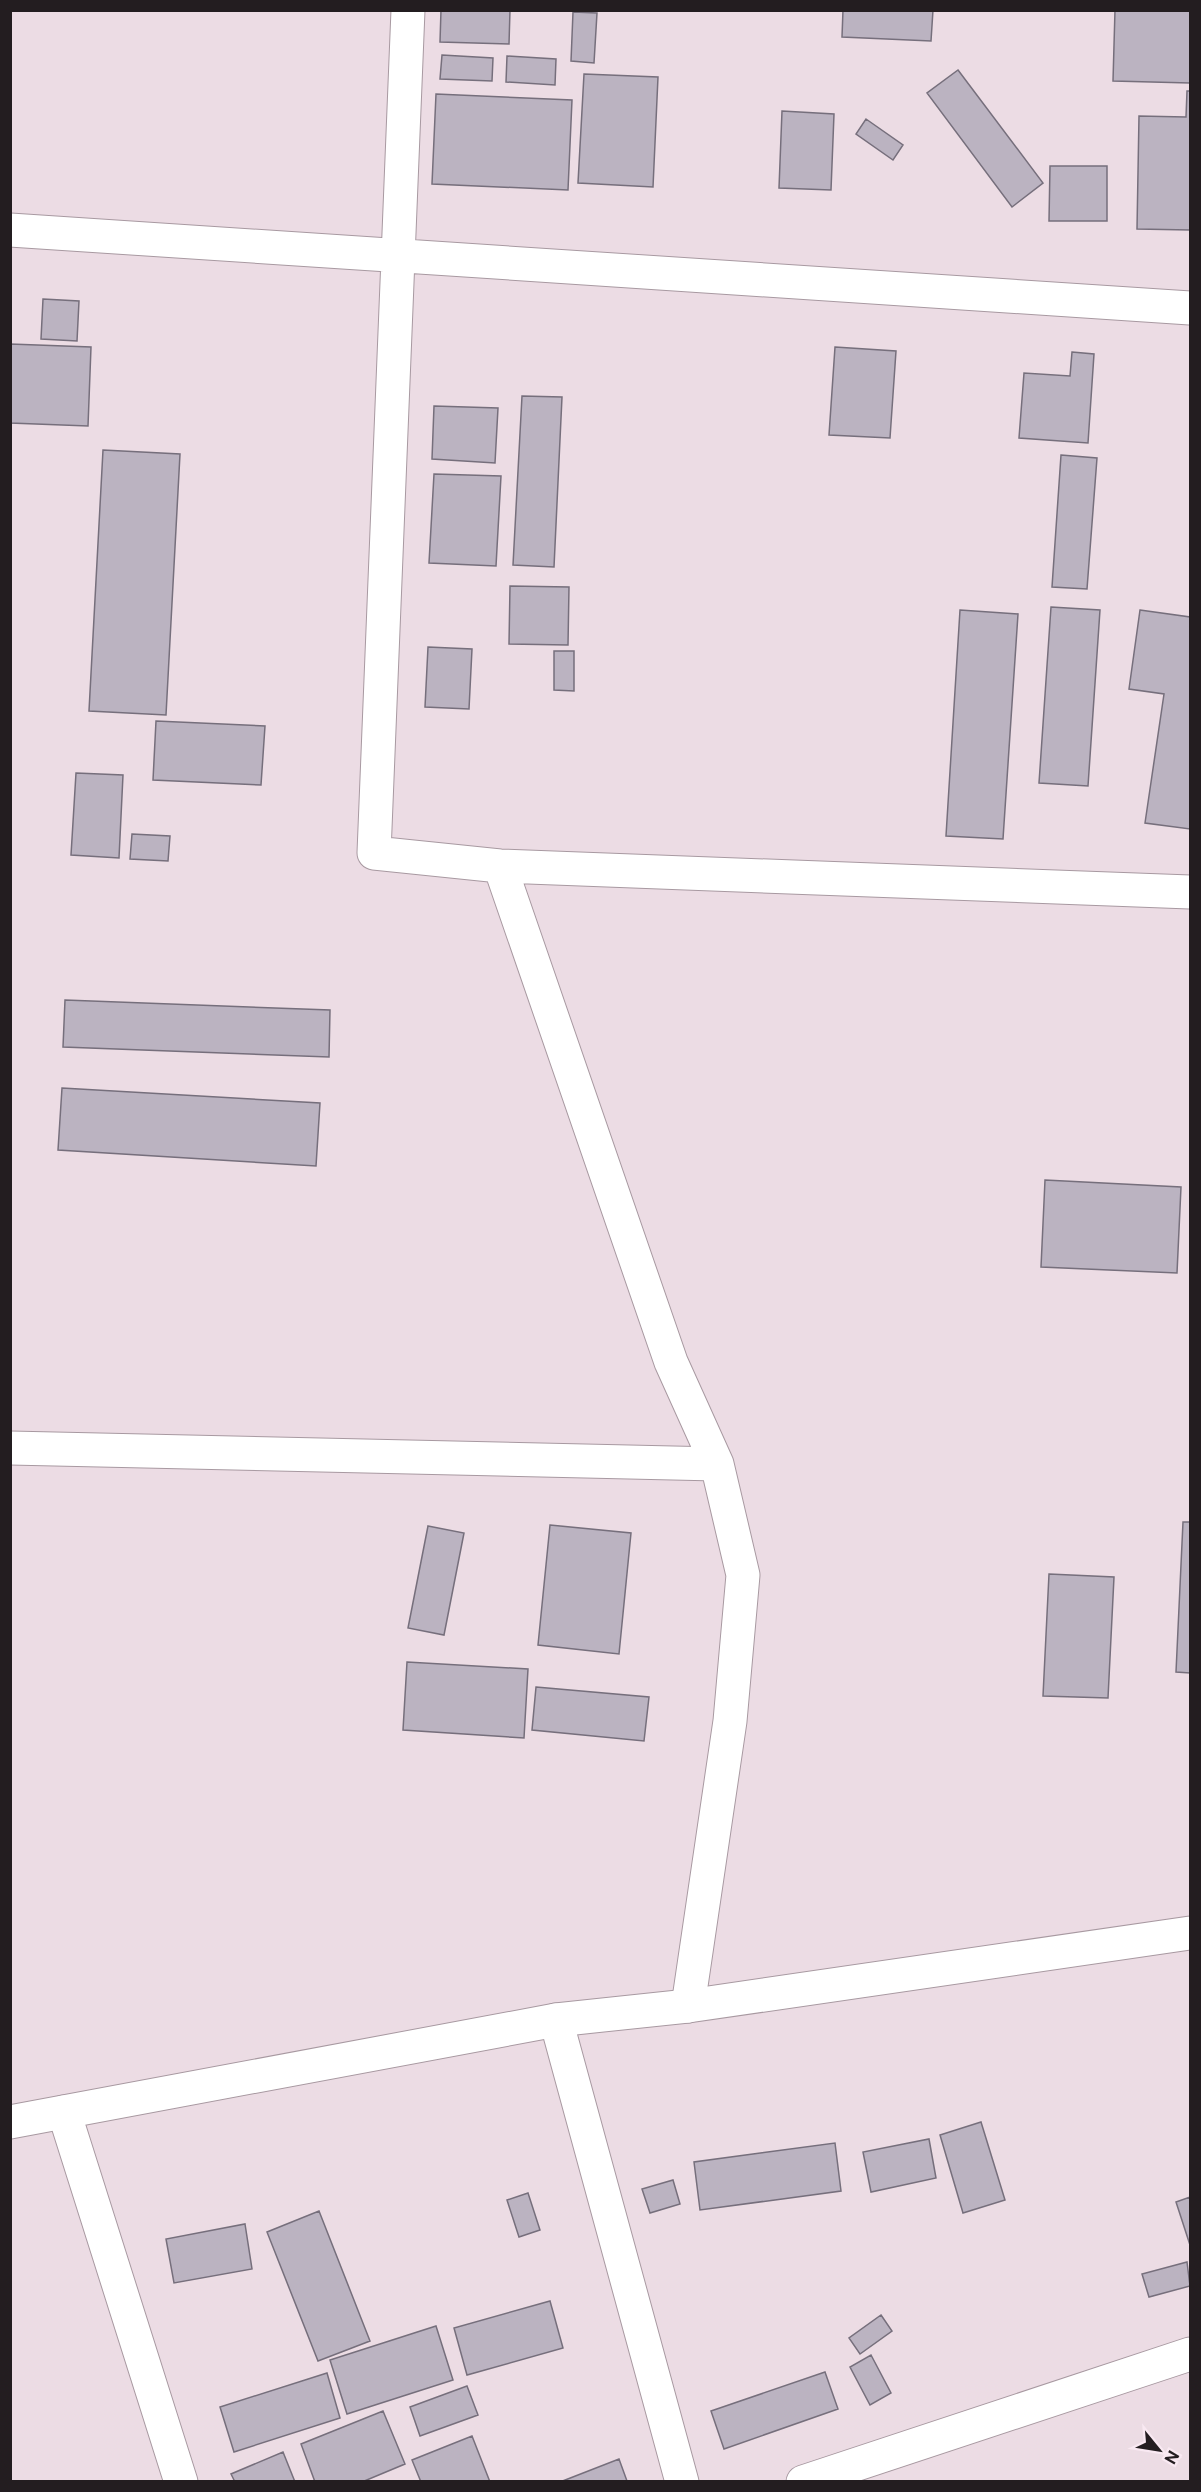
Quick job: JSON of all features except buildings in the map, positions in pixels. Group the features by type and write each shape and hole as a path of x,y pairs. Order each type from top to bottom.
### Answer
{"street":[{"path":"408,10 374,853 500,866 1191,892"},
{"path":"10,230 1191,308"},
{"path":"500,866 671,1362 717,1464 743,1575 730,1721 688,2006"},
{"path":"10,1448 717,1464"},
{"path":"10,2122 556,2020 688,2006 1191,1934"},
{"path":"556,2020 682,2481"},
{"path":"64,2112 181,2481"},
{"path":"803,2481 1191,2354"}]}
